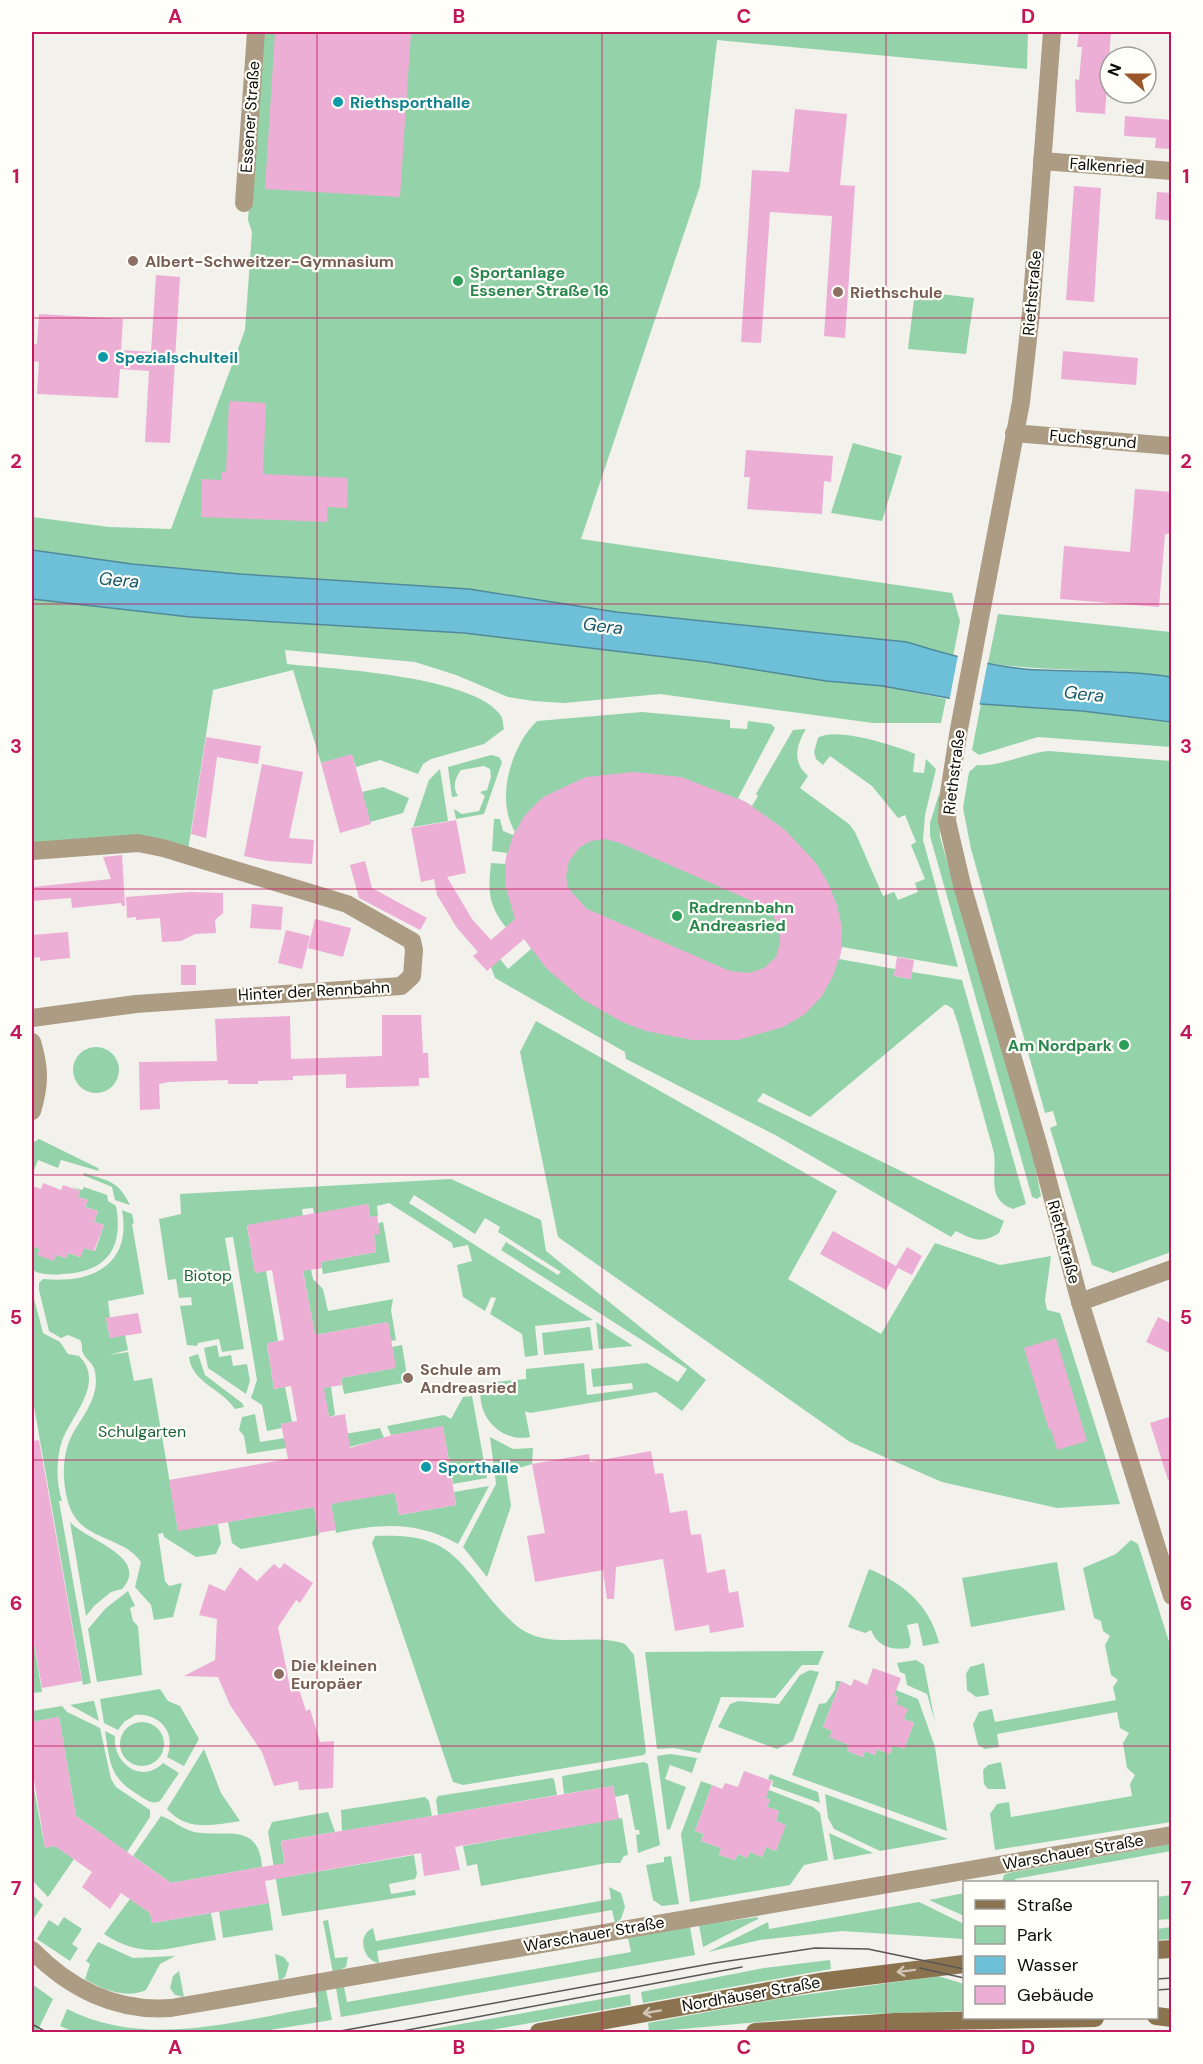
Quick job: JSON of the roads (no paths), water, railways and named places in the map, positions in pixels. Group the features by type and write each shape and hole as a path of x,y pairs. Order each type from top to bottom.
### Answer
{"main road":[{"name":"Nordhäuser Straße","path":"539,2032 819,1982 963,1964"},
{"path":"755,2032 895,2022 1045,2019"}],"street":[{"name":"Essener Straße","path":"244,203 255,32"},
{"name":"Riethstraße","path":"1052,32 1031,312 1021,402 959,729 948,799 950,837 1039,1147 1080,1302 1172,1596"},
{"name":"Falkenried","path":"1042,161 1172,171"},
{"name":"Fuchsgrund","path":"1014,433 1172,446"},
{"name":"Hinter der Rennbahn","path":"32,851 138,843 163,848 347,904 412,941 414,950 412,976 401,986 136,1004 32,1018"},
{"path":"32,1042 39,1065 40,1079 32,1111"},
{"path":"1080,1302 1172,1269"},
{"name":"Warschauer Straße","path":"32,1950 56,1973 99,1997 130,2007 171,2008 1172,1835"}],"water":[{"name":"Gera","path":"32,550 132,564 240,574 469,589 616,612 907,642 994,665 1024,669 1134,673 1171,677 1171,722 1082,711 981,704 883,686 826,681 707,662 464,633 190,617 32,599"}],"tram line":[{"path":"335,2032 715,1963 815,1948 868,1949 963,1969"},
{"path":"397,2032 742,1967"},
{"path":"920,1968 963,1978"},
{"path":"1158,1979 1172,1978"},
{"path":"1158,1990 1172,1989"},
{"path":"32,2024 46,2032"}],"place":[{"name":"Riethsporthalle","path":"338,102"},
{"name":"Albert-Schweitzer-Gymnasium","path":"133,261"},
{"name":"Sportanlage Essener Straße 16","path":"458,281"},
{"name":"Riethschule","path":"838,292"},
{"name":"Spezialschulteil","path":"103,357"},
{"name":"Radrennbahn Andreasried","path":"677,916"},
{"name":"Am Nordpark","path":"1124,1045"},
{"name":"Schule am Andreasried","path":"408,1378"},
{"name":"Sporthalle","path":"426,1467"},
{"name":"Die kleinen Europäer","path":"279,1674"}],"park label":[{"name":"Biotop","path":"208,1275"},
{"name":"Schulgarten","path":"142,1431"}]}
